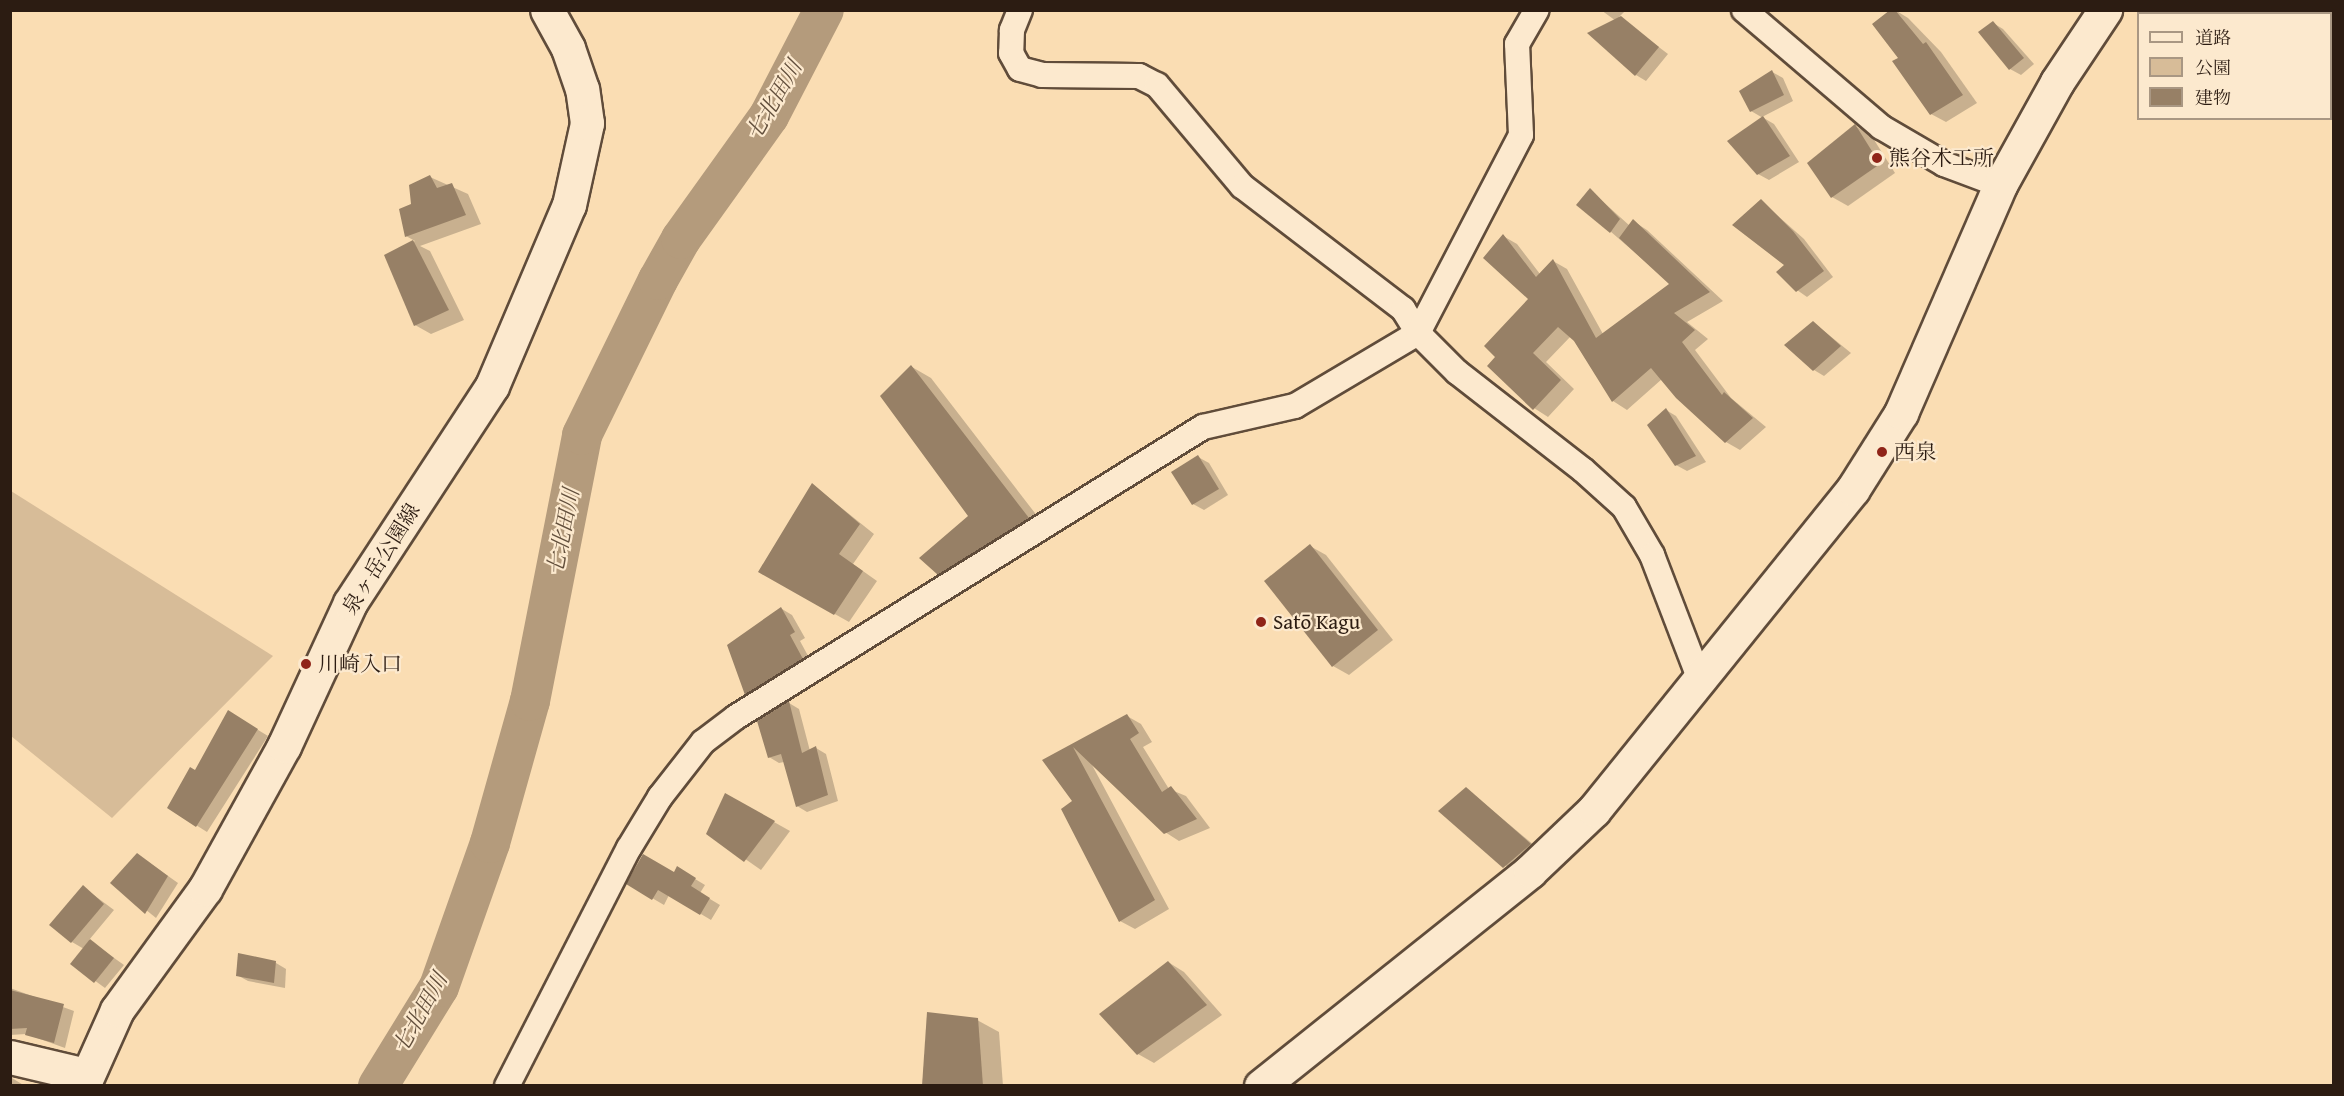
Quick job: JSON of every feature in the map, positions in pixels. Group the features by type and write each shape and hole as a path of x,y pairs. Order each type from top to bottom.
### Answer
{"street":[{"name":"泉ヶ岳公園線","path":"85,1080 117,1010 216,868 284,746 350,603 492,386 569,205 587,123 582,89 568,48 547,10"},
{"path":"1020,10 1012,30 1011,53 1020,69 1042,75 1139,76 1157,85 1242,186 1403,309 1418,333 1457,372 1583,470 1623,507 1652,555 1700,681"},
{"path":"507,1086 630,848 660,797 703,742 736,717 1203,427 1295,406 1418,333 1521,135 1517,44 1537,10"},
{"path":"1744,10 1881,128 1944,164 2000,185"},
{"path":"1261,1086 1530,871 1594,810 1700,681 1872,463 1927,358 1973,241 2000,185 2057,82 2105,10"},
{"path":"10,1057 85,1080"}],"green space":[{"path":"11,491 273,656 112,818 11,736"}],"building":[{"path":"1890,10 1895,10 1923,44 1926,42 1963,95 1930,115 1892,61 1898,58 1872,24"},
{"path":"1621,16 1659,47 1635,76 1587,33"},
{"path":"1993,21 2024,58 2009,70 1978,32"},
{"path":"1772,70 1784,95 1750,112 1739,91"},
{"path":"1763,116 1790,156 1757,175 1727,141"},
{"path":"1855,124 1880,164 1831,198 1807,163"},
{"path":"430,175 437,188 452,183 466,215 405,237 399,209 411,204 409,185"},
{"path":"1590,188 1620,219 1610,233 1576,205"},
{"path":"1761,199 1793,231 1824,271 1796,292 1776,272 1784,265 1732,225"},
{"path":"1633,219 1710,292 1674,313 1695,330 1682,342 1722,395 1724,392 1753,418 1725,443 1676,398 1651,368 1612,402 1574,341 1558,327 1533,353 1561,380 1533,410 1487,366 1495,357 1484,346 1528,299 1483,258 1503,234 1536,277 1553,259 1596,338 1669,284 1619,238"},
{"path":"413,240 449,310 414,326 384,255"},
{"path":"1813,321 1841,346 1813,371 1784,345"},
{"path":"911,365 1029,518 938,575 919,558 968,516 880,396"},
{"path":"1666,408 1696,456 1675,466 1647,425"},
{"path":"1198,455 1219,489 1192,505 1171,472"},
{"path":"812,483 860,524 839,554 863,571 834,615 758,572"},
{"path":"1310,544 1378,630 1332,667 1264,581"},
{"path":"781,607 795,632 790,635 803,659 745,695 727,645"},
{"path":"789,701 802,753 816,746 828,795 796,807 781,754 768,758 757,721"},
{"path":"228,710 258,729 196,827 167,808 190,767 195,770"},
{"path":"1127,714 1139,733 1130,739 1162,792 1171,786 1197,819 1164,834 1073,747 1155,900 1119,922 1061,809 1072,801 1042,760"},
{"path":"1466,787 1531,844 1503,868 1438,811"},
{"path":"725,793 775,821 744,862 706,834"},
{"path":"137,853 168,876 145,914 110,883"},
{"path":"643,854 674,872 677,866 696,878 691,886 710,898 700,915 658,890 652,900 626,884"},
{"path":"83,885 104,904 71,943 49,925"},
{"path":"90,939 114,958 94,983 70,964"},
{"path":"238,953 276,961 274,983 236,976"},
{"path":"1168,961 1207,1005 1137,1055 1099,1014"},
{"path":"10,990 64,1004 54,1043 25,1035 27,1028 10,1029"},
{"path":"927,1012 978,1018 983,1086 922,1086"}],"waterway":[{"name":"七北田川","path":"378,1086 439,987 490,843 530,701 582,435 658,280 681,239 769,116 824,10"}],"place":[{"name":"熊谷木工所","path":"1877,158"},
{"name":"西泉","path":"1882,452"},
{"name":"Satō Kagu","path":"1261,622"},
{"name":"川崎入口","path":"306,664"}]}
